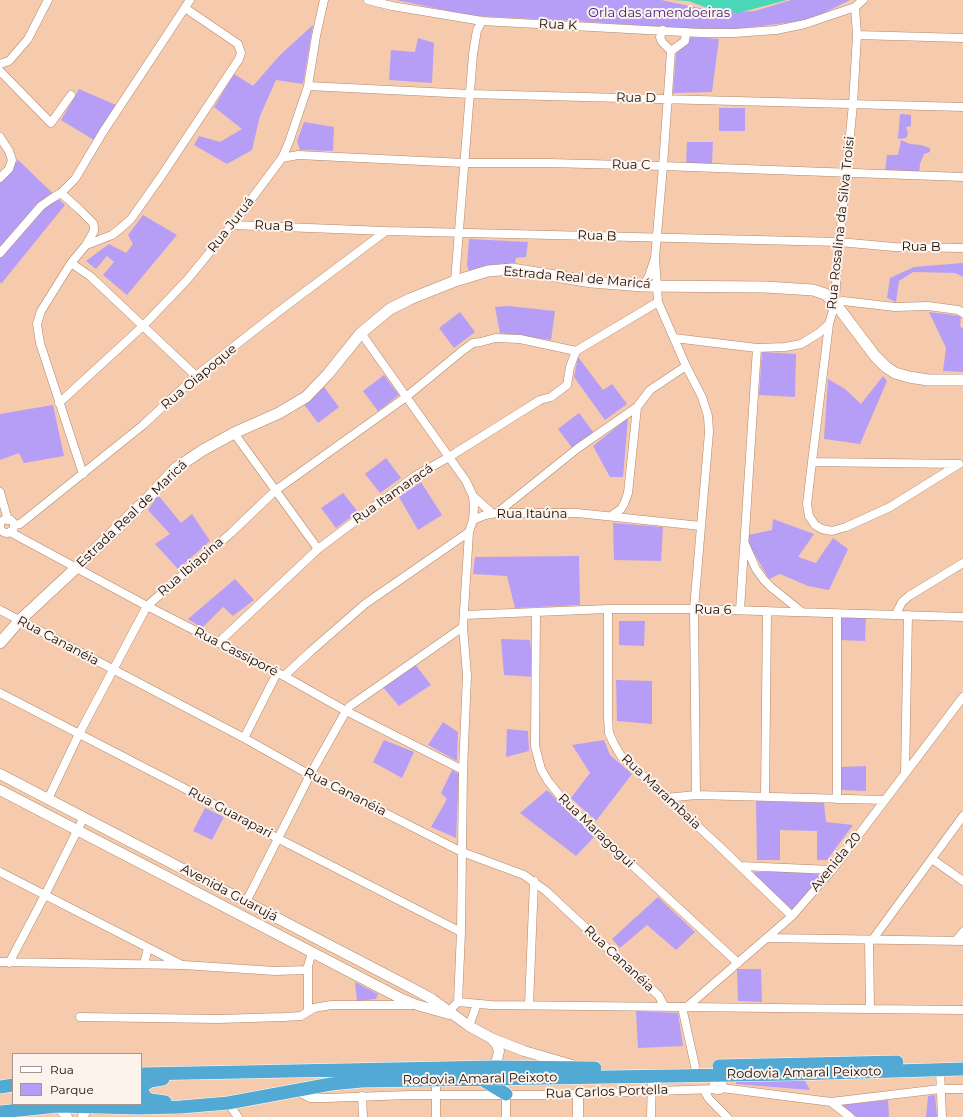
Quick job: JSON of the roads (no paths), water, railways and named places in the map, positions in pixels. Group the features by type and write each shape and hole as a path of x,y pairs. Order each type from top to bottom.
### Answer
{"highway":[{"name":"Rodovia Amaral Peixoto","path":"5,1112 58,1106 85,1112 228,1103 331,1084 362,1081 652,1076 699,1071 963,1060"},
{"name":"Rodovia Amaral Peixoto","path":"142,1074 493,1067 699,1071 730,1074 963,1069"},
{"path":"699,1071 710,1080 715,1088 730,1074"},
{"path":"262,1072 242,1076 150,1081 144,1085 142,1090 146,1098 160,1102 236,1096 298,1086 311,1088"},
{"path":"481,1079 506,1094"},
{"path":"0,1087 12,1085"},
{"path":"0,1092 12,1089"},
{"path":"5,1112 28,1105"}],"main road":[{"name":"Estrada Real de Maricá","path":"0,643 19,621 148,498 176,468 203,450 234,433 279,413 306,397 328,374 361,333 390,310 410,299 488,271 512,269 592,282 643,286 765,287 813,290 825,294 835,303 875,356 886,367 895,373 928,380 963,380"}],"street":[{"path":"0,64 9,61 28,39 48,0"},
{"path":"0,253 41,206 61,193 74,179 103,132 190,0"},
{"name":"Rua Juruá","path":"59,403 143,326 186,280 232,225 282,158 308,86 316,36 324,0"},
{"name":"Rua K","path":"368,0 392,6 482,21 686,32 734,33 776,30 805,24 855,7 863,0"},
{"name":"Rua Rosalina da Silva Troisi","path":"855,7 857,36 847,173 839,242 835,303 829,324 807,504 809,516 815,525 822,529 832,531 861,521 890,507 961,464"},
{"path":"86,245 112,235 131,219 162,175 241,54 238,44 185,8"},
{"path":"455,282 473,54 477,30 482,21"},
{"path":"663,30 660,37 662,42 671,51 663,166 656,238 655,258 658,302 686,366 702,397 708,416 709,432 694,609 696,795"},
{"path":"671,51 685,41 686,32"},
{"path":"857,36 963,38"},
{"path":"0,71 51,122 71,95"},
{"name":"Rua D","path":"308,86 470,94 668,98 963,107"},
{"path":"0,137 9,151 12,160 9,169 0,178"},
{"path":"289,142 298,155"},
{"name":"Rua C","path":"282,158 298,155 464,163 549,163 663,166 963,177"},
{"path":"61,193 93,223 94,231 86,245 71,262 40,311 37,324 40,343 83,474"},
{"name":"Rua B","path":"232,225 386,231 839,242 894,246 963,248"},
{"name":"Rua Oiapoque","path":"11,526 20,524 143,425 196,376 386,231"},
{"path":"643,286 649,276 655,258"},
{"path":"71,262 90,276 196,376"},
{"path":"835,303 843,301 895,307 928,306 963,312"},
{"path":"576,351 658,302"},
{"path":"674,338 757,348 785,347 801,344 819,333 829,324"},
{"path":"361,333 466,482 472,496 474,506 473,520 469,532 463,627 467,675 463,770 461,932 458,1002 452,1013"},
{"name":"Rua Ibiapina","path":"48,799 79,734 147,606 231,533 276,490 406,397 462,350 473,343 495,338 520,339 576,351"},
{"path":"740,610 757,348"},
{"name":"Rua Itamaracá","path":"218,643 318,548 415,476 449,457 540,400 551,397 567,385 570,367 576,351"},
{"path":"472,496 495,513 584,444 637,406 650,390 686,366"},
{"path":"612,516 621,510 628,493 637,406"},
{"path":"234,433 318,548"},
{"path":"812,462 961,464"},
{"path":"0,492 11,526"},
{"name":"Rua Itaúna","path":"473,520 495,513 577,513 701,526"},
{"path":"0,527 4,520 11,526"},
{"name":"Rua Cassiporé","path":"11,526 76,568 280,674 346,711 463,770"},
{"path":"244,738 280,674 311,651 365,604 469,532"},
{"path":"744,542 756,570 764,580 802,612"},
{"path":"896,614 902,602 909,596 963,563"},
{"name":"Rua 6","path":"464,615 608,609 694,609 963,617"},
{"name":"Rua Marambaia","path":"608,609 609,733 621,756 792,916"},
{"name":"Rua Cananéia","path":"0,610 244,738 310,775 462,852 524,874 546,891 659,996 664,1006"},
{"path":"765,796 767,611"},
{"name":"Rua Maragogui","path":"536,612 535,746 541,769 548,781 568,806 738,963"},
{"path":"837,614 837,799"},
{"path":"905,773 908,615"},
{"path":"246,902 310,775 346,711 350,706 463,627"},
{"name":"Rua Guarapari","path":"0,693 279,839 461,932"},
{"name":"Avenida 20","path":"685,1006 768,938 792,916 832,870 963,697"},
{"name":"Avenida Guarujá","path":"0,774 428,997 469,1026 491,1038 524,1051 583,1068"},
{"name":"Avenida Guarujá","path":"0,790 390,992 417,1005 452,1013"},
{"path":"666,798 696,795 885,800"},
{"path":"870,1009 871,939 963,816"},
{"path":"4,962 45,895 84,818"},
{"path":"932,858 963,881"},
{"path":"740,866 832,870"},
{"path":"0,872 183,965"},
{"path":"529,1005 534,881"},
{"path":"297,944 304,932"},
{"path":"768,938 960,941 963,932"},
{"path":"144,964 148,948"},
{"path":"308,1011 308,961 312,952"},
{"path":"4,962 183,965 275,970 308,970"},
{"path":"381,1005 386,1000 396,980"},
{"path":"458,1002 529,1005 963,1010"},
{"path":"469,1026 477,1004"},
{"path":"80,1017 218,1019 298,1016 317,1007 331,1005 417,1005"},
{"path":"685,1006 699,1071"},
{"path":"491,1038 497,1045 499,1052 493,1067"},
{"path":"940,1070 942,1117"},
{"path":"651,1117 652,1076"},
{"path":"436,1079 436,1117"},
{"path":"715,1088 709,1099 727,1117"},
{"name":"Rua Carlos Portella","path":"296,1091 310,1098 578,1093 715,1088 832,1102 940,1089 963,1088"},
{"path":"578,1093 578,1117"},
{"path":"506,1094 506,1117"},
{"path":"362,1096 363,1117"},
{"path":"832,1102 850,1117"},
{"path":"228,1103 238,1117"},
{"path":"58,1106 67,1117"}],"water":[{"path":"672,0 787,0 738,13 713,10 688,1"}],"park label":[{"name":"Orla das amendoeiras","path":"659,13"}]}
